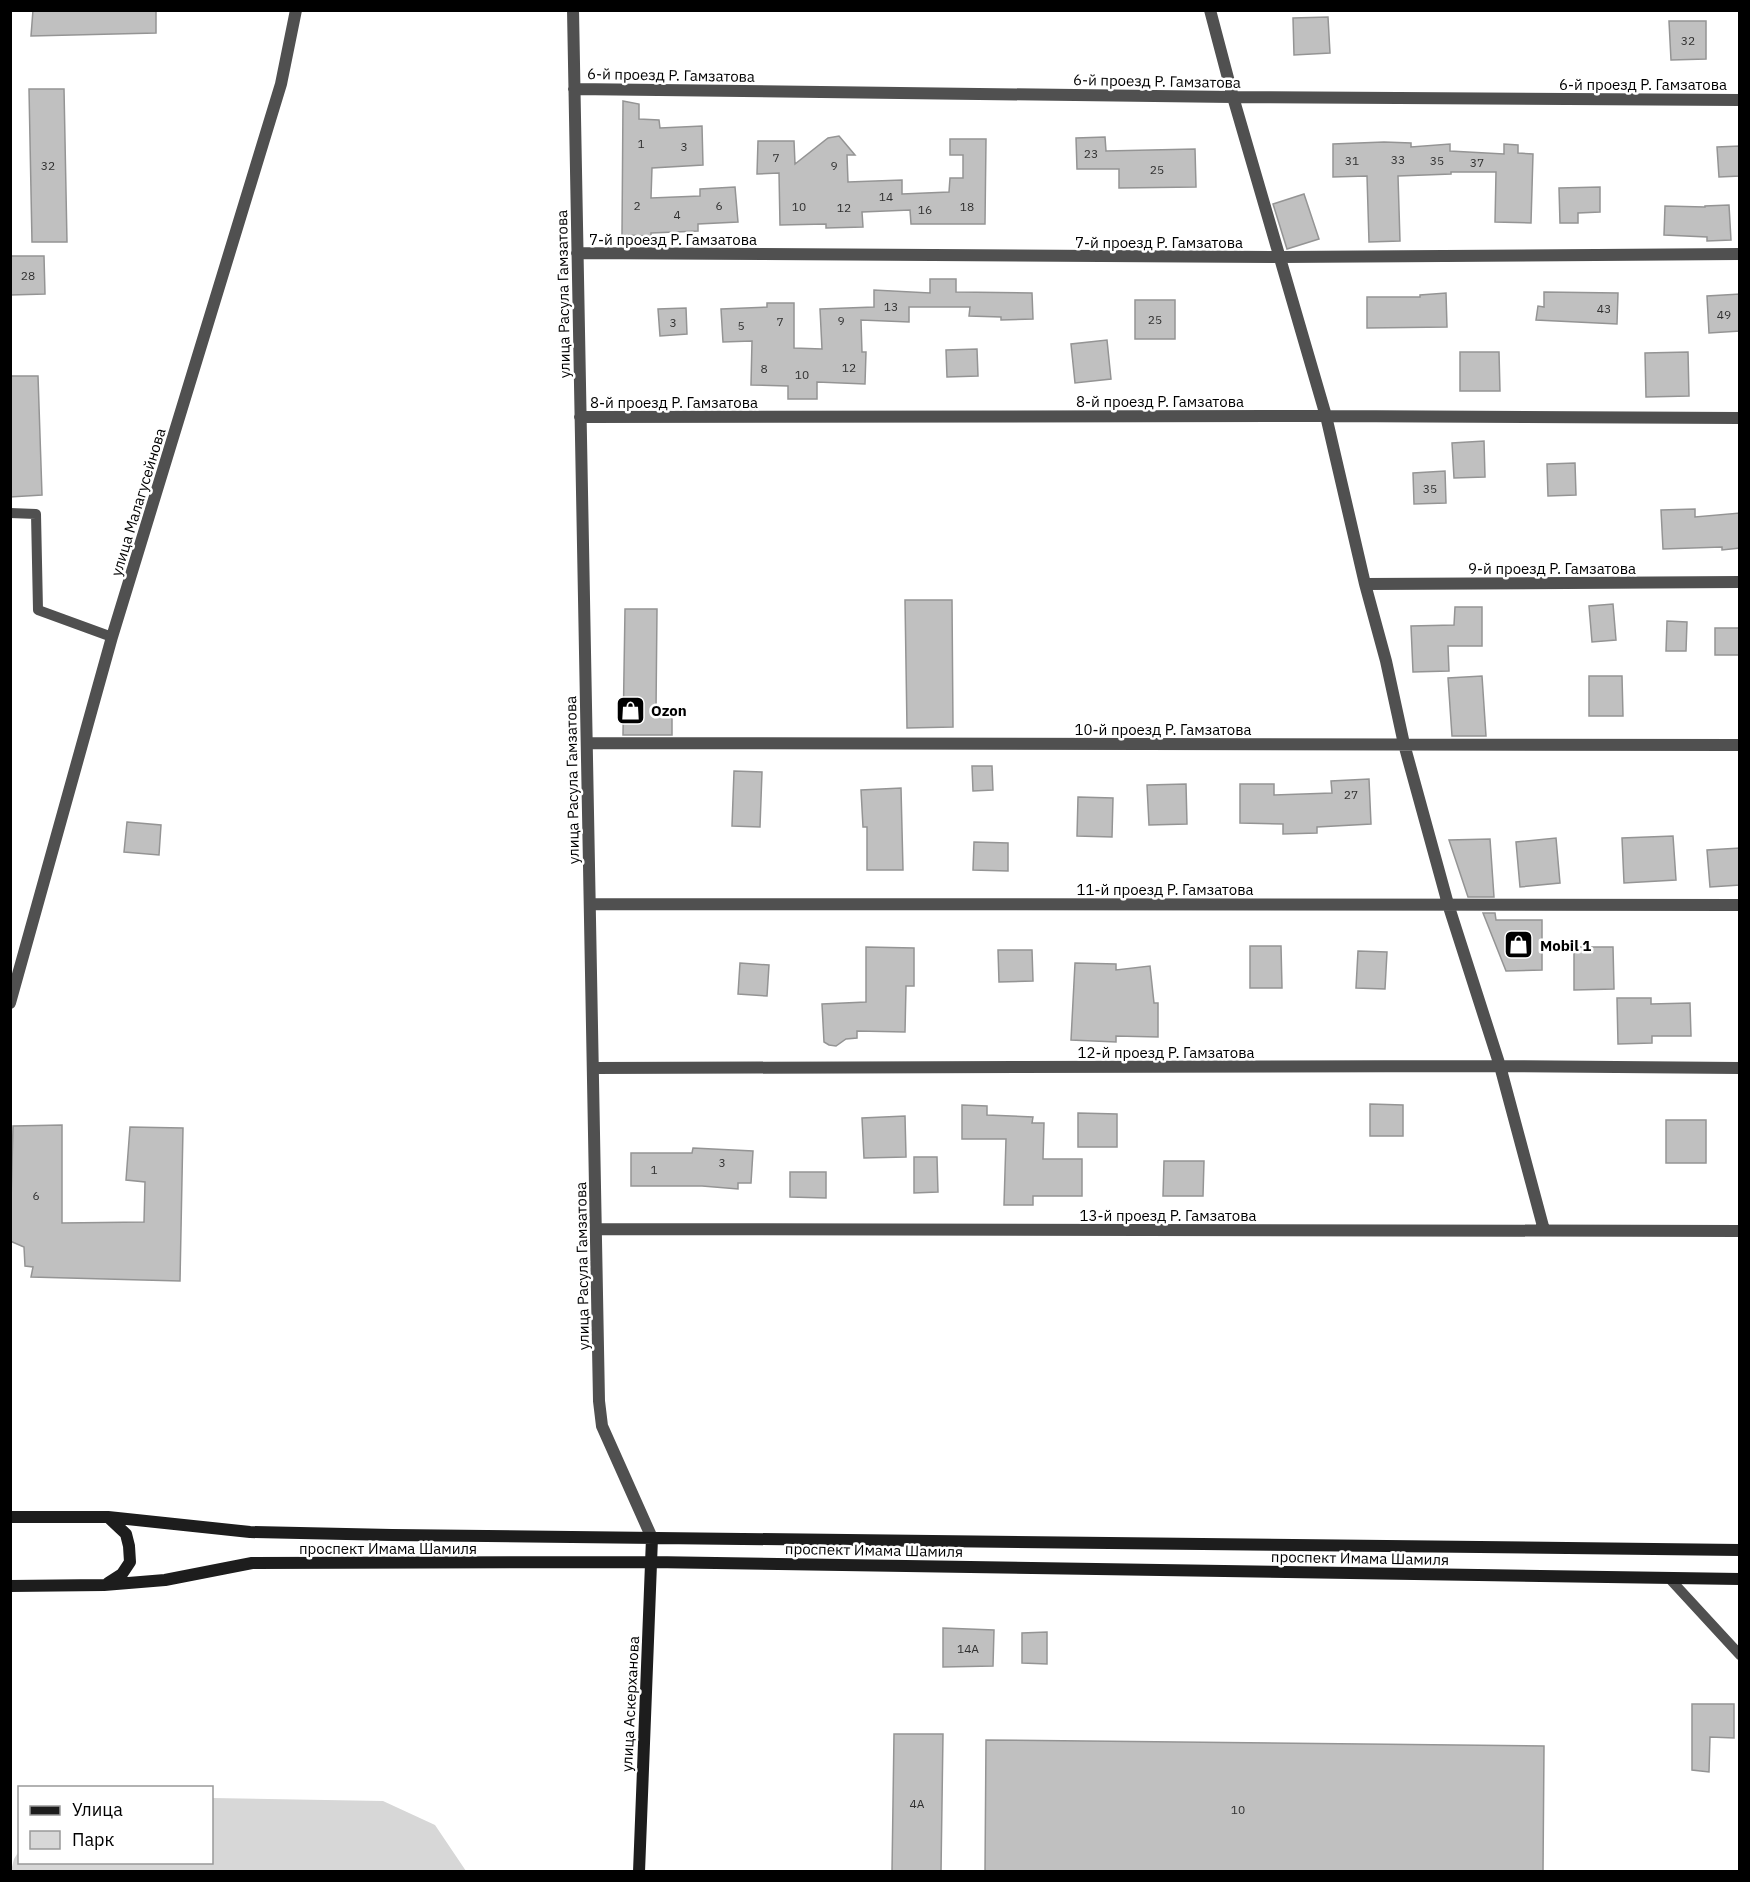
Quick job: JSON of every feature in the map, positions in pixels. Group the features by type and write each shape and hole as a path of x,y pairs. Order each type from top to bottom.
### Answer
{"main road":[{"name":"проспект Имама Шамиля","path":"10,1517 108,1517 250,1532 1740,1550"},
{"path":"104,1585 122,1574 130,1562 126,1534 108,1517"},
{"name":"улица Аскерханова","path":"639,1872 652,1538"},
{"name":"проспект Имама Шамиля","path":"10,1586 104,1585 165,1580 252,1563 651,1562 1740,1579"}],"street":[{"name":"улица Малагусейнова","path":"10,1003 112,637 281,84 296,10"},
{"name":"улица Расула Гамзатова","path":"573,10 599,1401 602,1426 652,1538"},
{"path":"1210,10 1326,416 1404,744 1448,904 1500,1066 1544,1230"},
{"name":"6-й проезд Р. Гамзатова","path":"574,89 1740,100"},
{"name":"7-й проезд Р. Гамзатова","path":"578,253 1280,257 1740,254"},
{"name":"8-й проезд Р. Гамзатова","path":"580,417 1740,418"},
{"name":"9-й проезд Р. Гамзатова","path":"1365,584 1740,582"},
{"name":"10-й проезд Р. Гамзатова","path":"586,743 1740,745"},
{"name":"11-й проезд Р. Гамзатова","path":"590,904 1740,905"},
{"name":"12-й проезд Р. Гамзатова","path":"593,1068 1500,1066 1740,1068"},
{"name":"13-й проезд Р. Гамзатова","path":"596,1229 1740,1232"}],"lane":[{"path":"10,513 36,514 38,610 112,637"},
{"path":"1669,1578 1740,1655"}],"green space":[{"path":"213,1798 383,1801 435,1825 466,1871 11,1871 18,1853 18,1864 213,1864"}],"building":[{"path":"33,10 156,10 156,33 31,36"},
{"path":"1328,17 1330,53 1294,55 1293,18"},
{"path":"1669,21 1706,21 1706,59 1671,60"},
{"path":"29,89 64,89 67,242 32,242"},
{"path":"623,101 639,104 639,119 659,120 660,128 702,126 703,165 652,168 651,198 700,196 700,189 735,187 738,222 698,224 698,231 651,233 651,236 622,235"},
{"path":"839,136 855,155 847,155 848,182 902,180 902,194 949,192 950,178 963,178 963,155 950,155 950,139 986,139 985,224 911,224 910,210 862,212 863,227 826,228 826,224 780,225 779,173 757,174 758,141 794,141 795,164 828,138"},
{"path":"1105,137 1106,151 1195,149 1196,187 1119,188 1119,169 1077,169 1076,138"},
{"path":"1411,143 1411,147 1450,144 1450,151 1504,154 1504,144 1518,145 1518,153 1533,154 1531,223 1495,222 1496,172 1451,172 1451,174 1398,176 1400,241 1369,242 1367,176 1333,177 1333,144"},
{"path":"1740,146 1740,176 1719,177 1717,147"},
{"path":"1600,187 1600,212 1578,213 1578,223 1560,223 1559,188"},
{"path":"1304,194 1319,239 1287,249 1273,204"},
{"path":"1729,205 1731,240 1707,241 1707,237 1664,235 1665,206"},
{"path":"10,256 44,256 45,294 10,295"},
{"path":"930,279 956,279 956,292 1032,293 1033,319 1001,320 1001,317 969,316 970,307 909,307 909,322 861,320 862,352 866,352 865,384 817,382 817,399 788,399 788,386 751,385 752,341 723,342 721,309 767,307 767,303 794,303 794,348 822,349 820,309 874,307 874,290 930,293"},
{"path":"1544,292 1618,293 1617,324 1536,320 1538,306 1544,307"},
{"path":"1446,293 1447,327 1367,328 1367,297 1420,297 1420,295"},
{"path":"1740,294 1740,331 1709,333 1707,296"},
{"path":"1135,300 1175,300 1175,339 1135,339"},
{"path":"686,308 687,334 660,336 658,309"},
{"path":"1107,340 1111,379 1075,383 1071,344"},
{"path":"977,349 978,376 947,377 946,350"},
{"path":"1460,352 1499,352 1500,391 1460,391"},
{"path":"1688,352 1689,396 1646,397 1645,353"},
{"path":"10,376 38,376 42,495 10,497"},
{"path":"1484,441 1485,477 1454,478 1452,443"},
{"path":"1575,463 1576,495 1548,496 1547,464"},
{"path":"1445,471 1446,503 1414,504 1413,473"},
{"path":"1695,509 1695,517 1740,513 1740,548 1663,549 1661,510"},
{"path":"905,600 952,600 953,727 907,728"},
{"path":"1613,604 1616,640 1592,642 1589,606"},
{"path":"1455,607 1482,607 1482,646 1448,646 1449,671 1413,672 1411,626 1454,625"},
{"path":"625,609 657,609 656,711 672,711 672,735 623,735"},
{"path":"1667,621 1687,622 1686,651 1666,651"},
{"path":"1715,628 1740,628 1740,655 1715,655"},
{"path":"1482,676 1486,736 1452,736 1448,678"},
{"path":"1589,676 1622,676 1623,716 1589,716"},
{"path":"972,766 992,766 993,790 973,791"},
{"path":"734,771 762,772 760,827 732,826"},
{"path":"1369,779 1371,824 1317,827 1317,833 1283,834 1283,824 1240,823 1240,784 1274,784 1274,795 1332,793 1331,781"},
{"path":"1186,784 1187,824 1149,825 1147,785"},
{"path":"901,788 903,870 867,870 867,827 863,827 861,790"},
{"path":"1078,797 1113,798 1112,837 1077,836"},
{"path":"127,822 161,825 159,855 124,852"},
{"path":"1673,836 1676,880 1624,883 1622,838"},
{"path":"1556,838 1560,883 1520,887 1516,842"},
{"path":"1490,839 1494,897 1468,897 1449,840"},
{"path":"974,842 1008,843 1008,871 973,870"},
{"path":"1740,848 1740,885 1710,887 1707,850"},
{"name":"Mobil 1","path":"1483,913 1495,913 1496,920 1542,920 1542,970 1506,971"},
{"path":"1250,946 1281,946 1282,988 1250,988"},
{"path":"866,947 914,948 914,986 906,986 905,1032 857,1031 857,1038 846,1039 836,1046 829,1045 824,1042 822,1004 866,1002"},
{"path":"1574,947 1613,947 1614,989 1574,990"},
{"path":"998,950 1032,950 1033,981 999,982"},
{"path":"1358,951 1387,952 1385,989 1356,988"},
{"path":"740,963 769,965 767,996 738,994"},
{"path":"1075,963 1116,964 1116,970 1150,966 1154,1003 1158,1003 1158,1037 1116,1036 1116,1042 1071,1040"},
{"path":"1617,998 1651,998 1651,1004 1690,1003 1691,1036 1652,1036 1652,1043 1618,1044"},
{"path":"1370,1104 1403,1105 1403,1136 1370,1136"},
{"path":"962,1105 987,1106 987,1115 1033,1117 1032,1123 1044,1123 1043,1159 1082,1159 1082,1196 1033,1196 1033,1205 1004,1205 1006,1139 962,1139"},
{"path":"1078,1113 1117,1114 1117,1147 1078,1147"},
{"path":"905,1116 906,1157 864,1158 862,1118"},
{"path":"1666,1120 1706,1120 1706,1163 1666,1163"},
{"path":"62,1125 62,1223 144,1222 145,1182 126,1180 130,1127 183,1128 180,1281 31,1277 33,1267 25,1266 24,1247 10,1241 13,1126"},
{"path":"693,1148 753,1151 751,1183 738,1183 738,1189 702,1186 631,1186 631,1153 692,1153"},
{"path":"914,1157 937,1157 938,1192 914,1193"},
{"path":"1164,1161 1204,1161 1203,1196 1163,1196"},
{"path":"790,1172 826,1172 826,1198 790,1197"},
{"path":"943,1628 994,1630 993,1666 943,1667"},
{"path":"1047,1632 1047,1664 1022,1663 1022,1633"},
{"path":"1692,1704 1734,1704 1734,1738 1710,1737 1709,1772 1692,1770"},
{"path":"894,1734 943,1734 941,1872 892,1872"},
{"path":"986,1740 1544,1746 1543,1872 985,1872"}],"place":[{"name":"Ozon","path":"630,710"},
{"name":"Mobil 1","path":"1519,945"}]}
